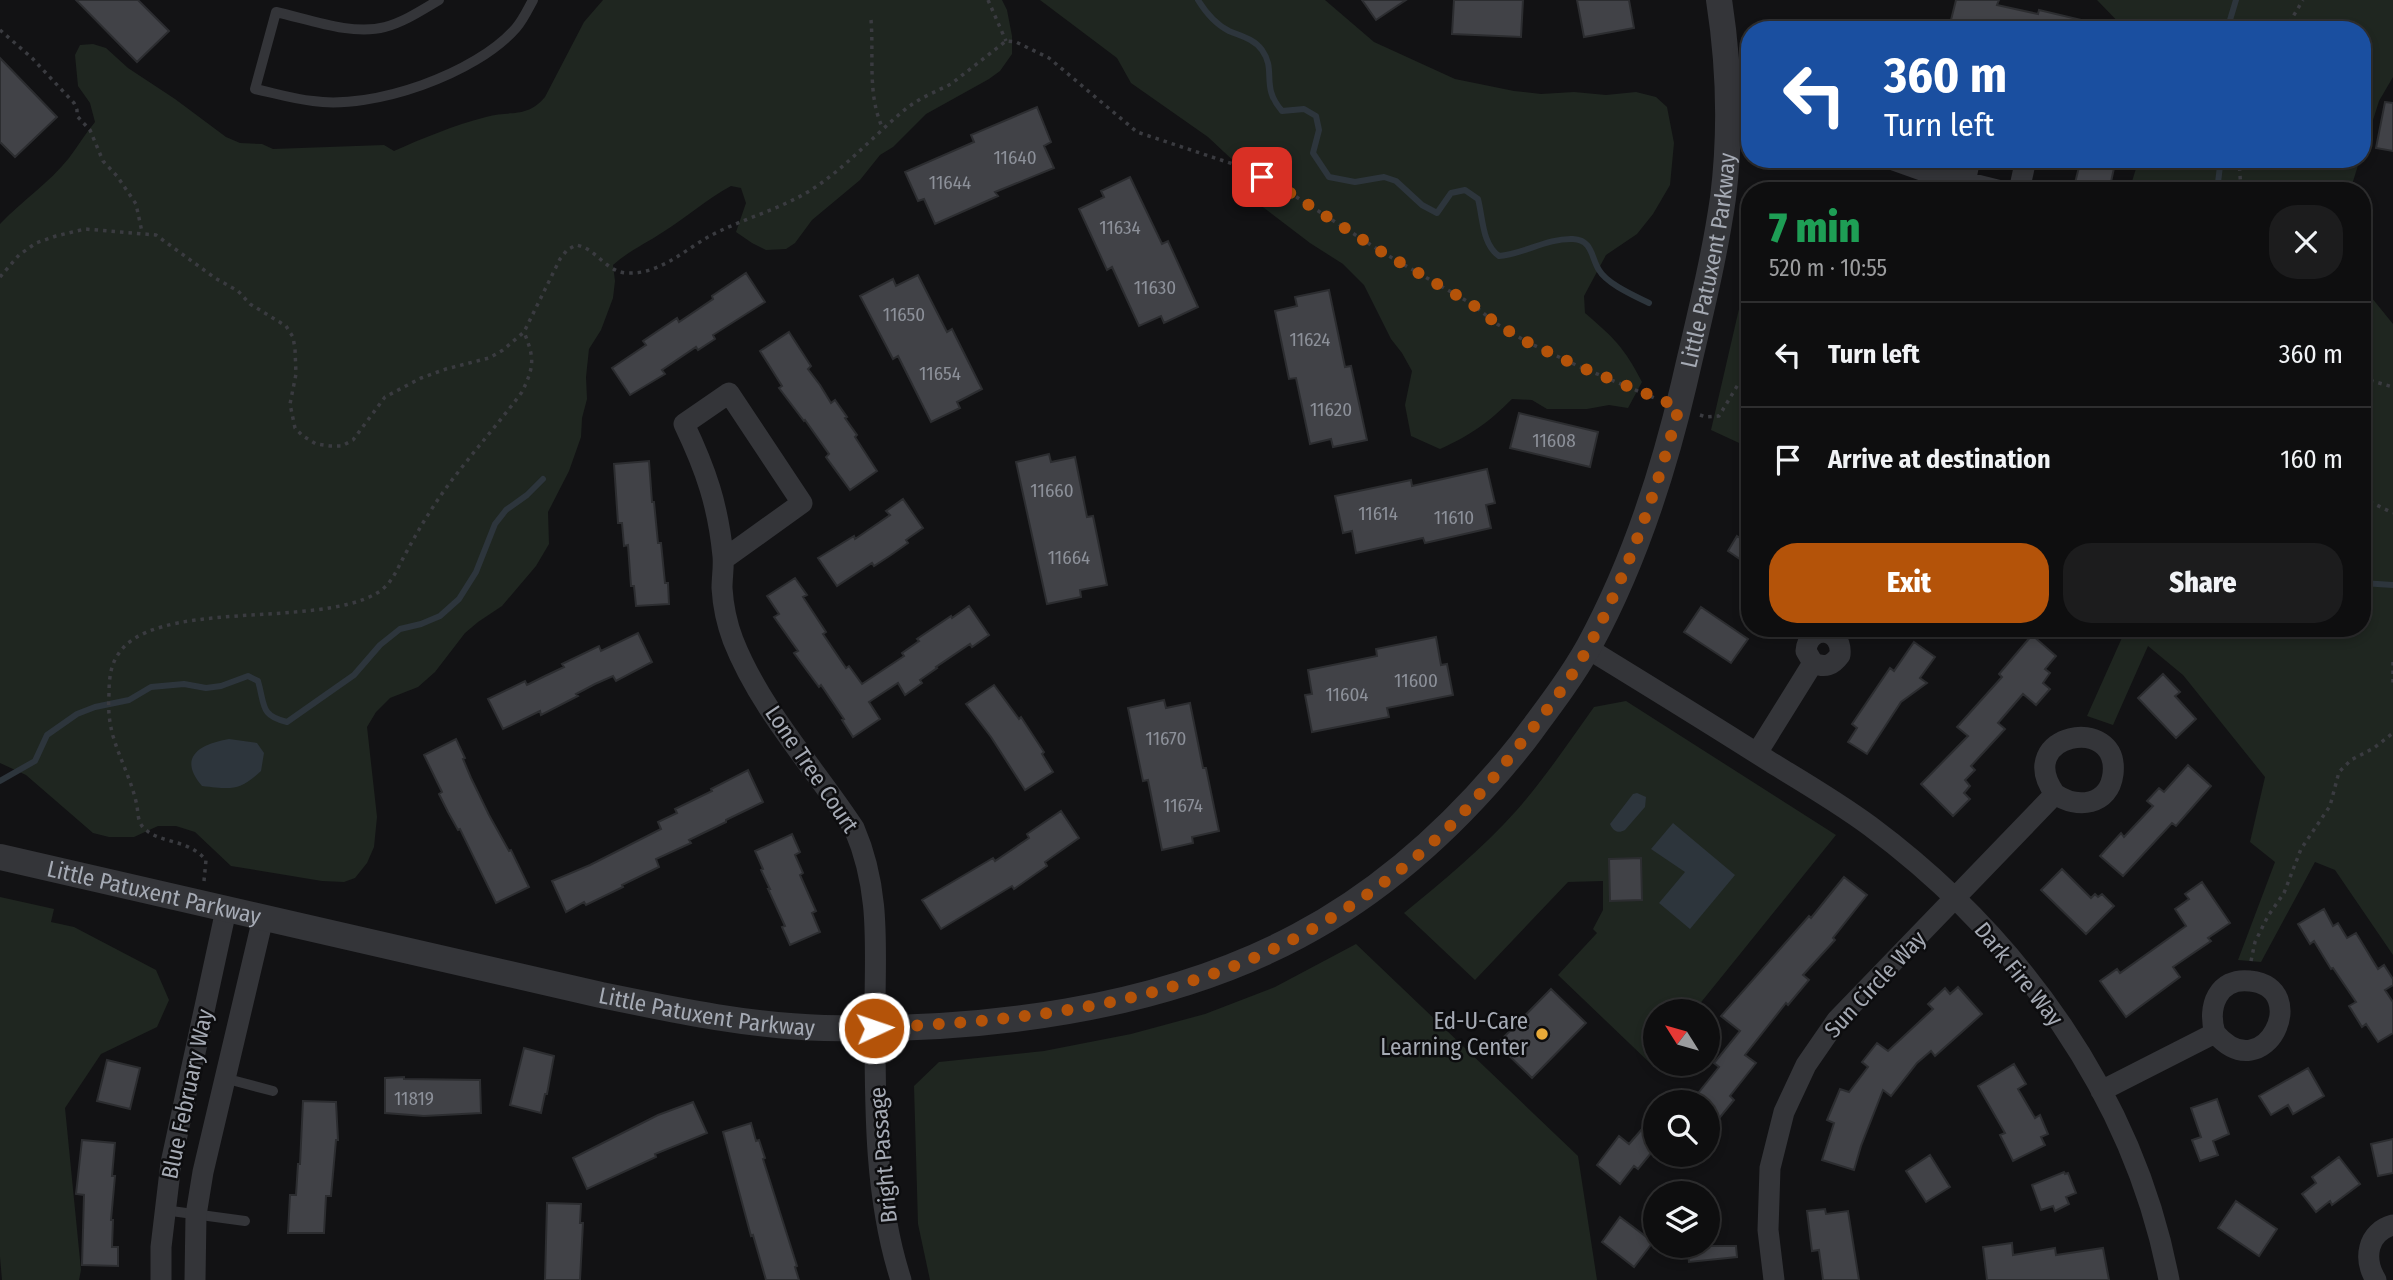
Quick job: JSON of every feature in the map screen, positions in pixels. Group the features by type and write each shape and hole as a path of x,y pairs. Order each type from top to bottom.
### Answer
{"street":[{"name":"Little Patuxent Parkway","path":"0,858 601,995 685,1012 820,1028 978,1023 1097,1006 1190,982 1244,962 1296,937 1350,906 1415,858 1493,779 1544,714 1587,649 1619,583 1644,522 1679,407 1739,129 1725,61 1719,0"},
{"path":"1914,168 1965,182 1968,168"},
{"name":"Lone Tree Court","path":"723,559 802,503 729,393 684,424 714,497 723,559 722,588 726,615 747,671 849,820 864,852 875,910 874,1028"},
{"name":"Dark Fire Way","path":"1587,649 1757,753 1870,827 1955,898 1992,934 2050,1007 2102,1091 2124,1136 2153,1217 2169,1280"},
{"path":"1757,753 1814,663"},
{"name":"Sun Circle Way","path":"1774,1280 1768,1230 1770,1168 1784,1112 1806,1065 1838,1020 2055,794"},
{"name":"Blue February Way","path":"161,1280 164,1210 171,1163 226,910"},
{"name":"Blue February Way","path":"195,1280 196,1215 202,1172 263,918"},
{"path":"2248,980 2261,983 2277,999 2280,1020 2270,1041 2257,1048 2245,1050 2231,1047 2215,1033 2211,1021 2212,1007 2217,996 2234,982 2248,980"},
{"name":"Bright Passage","path":"874,1028 881,1174 887,1219 901,1280"},
{"path":"2102,1091 2215,1033"},
{"path":"2375,1280 2369,1270 2367,1256 2370,1244 2377,1234 2393,1225"}],"lane":[{"path":"439,0 384,27 358,30 276,12 255,89 315,102 353,102 401,93 447,76 485,54 517,28 533,0"},
{"path":"224,1078 273,1091"},
{"path":"164,1210 245,1221"}],"path":[{"path":"988,0 1006,41"},
{"path":"2290,21 2303,0"},
{"path":"871,20 872,91 883,129"},
{"path":"0,30 32,58 74,103 77,116 90,130 103,161 136,204 142,232"},
{"path":"0,277 19,255 36,243 56,236 85,229 156,235 237,291 250,304 286,326 293,337 295,349 296,374 290,404 295,428 316,444 342,446 353,440 386,397 421,378 489,358 524,332 567,250 576,245 584,246 614,270 639,272 655,268 724,229 809,191 842,167 915,102 951,85 1006,41 1016,42 1049,58 1137,132 1239,166 1262,177 1472,304 1497,324 1527,342 1578,366 1706,417 1719,416 1741,382"},
{"path":"199,903 206,860 198,850 187,844 160,838 139,823 135,798 108,719 109,686 116,658 136,637 151,629 179,622 289,614 363,600 380,592 399,569 404,555 440,497 522,392 531,373 533,360 524,332"},
{"path":"2371,381 2393,387"},
{"path":"2371,502 2393,513"},
{"path":"2393,662 2393,683"},
{"path":"2248,980 2255,942 2291,878 2301,849 2330,806 2339,772 2351,760 2374,748 2393,733"}],"shaded area":[{"path":"603,0 1002,0 1007,10 1012,36 1012,54 1000,71 989,79 926,114 893,147 880,155 860,180 812,220 795,243 786,249 766,250 736,232 746,203 741,188 731,186 613,265 613,298 601,330 589,349 587,399 581,437 569,471 548,512 549,544 536,566 502,606 465,633 435,672 418,687 390,698 376,712 367,727 377,817 374,847 367,863 355,878 344,882 322,881 231,866 195,832 176,826 158,826 134,837 109,837 93,833 26,775 0,763 0,224 61,167 95,122 90,103 78,86 75,55 80,45 93,44 106,48 128,68 226,137 240,143 262,144 273,149 384,145 394,151 463,124 494,115 517,113 538,104 545,97 584,22"},
{"path":"1040,0 1325,0 1374,42 1455,79 1541,94 1574,92 1606,95 1636,92 1656,97 1667,107 1674,143 1670,185 1637,234 1606,255 1584,296 1585,313 1618,344 1642,382 1628,408 1609,405 1587,409 1547,409 1532,400 1512,399 1479,428 1440,449 1411,436 1405,405 1412,371 1391,339 1364,285 1343,264 1310,243 1255,201 1239,166 1208,137 1131,83 1117,58"},
{"path":"2097,0 2393,0 2393,77 2379,101 2371,126 2371,21 2117,21"},
{"path":"2136,168 2357,168 2353,182 2132,182"},
{"path":"2371,297 2393,324 2393,955 2335,870 2315,862 2261,962 2238,960 2275,862 2250,842 2265,777 2183,675 2148,646 2113,725 2087,716 2122,637 2371,637"},
{"path":"1741,298 1741,444 1711,430"},
{"path":"1626,701 1836,835 1704,999 1643,999 1643,1056 1558,975 1597,933 1593,929 1603,910 1603,881 1568,882 1475,980 1404,913 1476,852 1516,811 1594,707"},
{"path":"229,739 257,743 264,753 261,771 247,783 234,788 202,786 192,767 195,754 209,744"},
{"path":"1633,794 1646,797 1645,807 1625,830 1616,831 1610,824"},
{"path":"1673,823 1735,875 1690,929 1659,903 1685,872 1651,849"},
{"path":"0,897 54,909 51,922 74,927 156,970 169,1000 157,1027 101,1054 65,1108 81,1270 79,1280 2,1280"},
{"path":"1356,944 1578,1156 1597,1280 930,1280 918,1224 914,1086 939,1062 1044,1051 1131,1034 1205,1014 1275,987"}],"building":[{"path":"76,0 138,0 169,31 137,62"},
{"path":"1362,0 1406,0 1376,20"},
{"path":"1454,0 1523,0 1521,37 1452,34"},
{"path":"1577,0 1629,0 1634,28 1584,37"},
{"path":"1956,0 1999,0 1997,5 2038,14 2039,10 2086,21 1951,21"},
{"path":"0,58 57,117 15,157 0,142"},
{"path":"2385,102 2393,103 2393,151 2376,148"},
{"path":"1037,107 1051,142 1044,146 1054,168 995,192 998,196 935,224 924,199 918,201 905,172 974,142 971,135"},
{"path":"2079,168 2114,168 2111,182 2075,182"},
{"path":"1130,177 1162,244 1168,241 1198,307 1164,323 1161,316 1139,326 1112,267 1107,270 1079,209 1104,197 1101,191"},
{"path":"746,273 765,302 713,335 715,339 698,350 696,347 662,370 665,374 630,395 612,368 646,345 643,341 677,318 679,322"},
{"path":"918,275 947,332 952,329 982,389 957,402 960,408 931,422 898,356 893,359 860,296 893,279 896,286"},
{"path":"1329,290 1345,367 1351,366 1367,440 1333,447 1331,439 1310,444 1296,378 1289,379 1275,311 1297,306 1295,297"},
{"path":"789,332 811,366 808,369 831,403 835,400 847,417 845,418 857,435 855,437 877,471 850,490 826,457 829,454 779,388 782,386 760,351"},
{"path":"1519,413 1598,432 1590,467 1510,448"},
{"path":"1049,454 1051,462 1075,457 1087,517 1093,516 1107,585 1080,590 1081,597 1047,604 1016,462"},
{"path":"649,461 652,502 658,543 661,543 665,583 668,583 669,604 636,606 634,586 631,586 628,545 624,546 622,523 618,523 614,464"},
{"path":"1487,469 1495,503 1486,505 1491,528 1425,543 1423,538 1356,553 1352,531 1343,533 1335,496 1411,480 1412,486"},
{"path":"903,499 923,528 891,555 874,566 872,563 837,586 818,558 854,536 855,539 890,515 886,511"},
{"path":"1737,536 1741,538 1741,560 1728,551"},
{"path":"795,578 807,595 803,597 826,632 823,634 846,668 849,666 862,684 904,656 902,653 919,641 917,639 969,606 989,635 972,647 970,644 936,667 920,680 922,683 905,695 898,683 869,702 880,719 853,737 821,685 819,687 794,653 798,651 774,617 779,614 767,596"},
{"path":"1701,607 1741,634 1741,637 1748,639 1731,663 1684,632"},
{"path":"638,633 652,662 616,681 613,676 595,684 541,715 540,711 503,729 488,699 525,681 527,685 599,646 601,651"},
{"path":"1436,637 1441,665 1447,664 1453,695 1387,708 1389,717 1312,732 1305,695 1312,694 1308,670 1377,656 1376,649"},
{"path":"2030,637 2034,637 2056,656 2045,669 2050,673 2043,683 2050,689 2036,705 2023,694 1998,723 2005,729 1971,766 1975,770 1965,780 1970,786 1964,793 1970,799 1953,816 1921,784 1968,736 1957,727 2002,677 1999,674"},
{"path":"1914,642 1935,657 1920,678 1927,683 1901,702 1867,754 1848,742 1857,728 1852,724 1890,668 1894,671"},
{"path":"2163,674 2180,692 2175,696 2196,719 2176,738 2138,698"},
{"path":"994,685 1019,719 1021,717 1044,752 1042,754 1053,772 1025,790 966,704"},
{"path":"1164,700 1166,708 1190,703 1219,831 1192,837 1193,843 1162,850 1148,780 1143,781 1128,708"},
{"path":"456,739 489,815 509,851 511,850 529,887 496,903 460,829 458,830 439,794 442,792 424,755"},
{"path":"2188,765 2211,786 2176,826 2172,823 2123,876 2100,856 2121,833 2124,837 2153,806 2147,801 2159,788 2164,792"},
{"path":"748,770 763,802 689,840 691,843 656,859 659,867 586,905 584,902 566,912 552,881 661,829 658,822 677,813 675,809"},
{"path":"1061,811 1079,838 1045,862 1047,866 1014,889 1012,886 941,929 922,900 993,858 995,861 1029,838 1027,834"},
{"path":"792,834 800,852 795,855 803,873 800,875 816,911 812,913 820,932 790,945 755,851"},
{"path":"1641,858 1642,900 1610,901 1609,859"},
{"path":"2062,869 2091,898 2095,894 2098,897 2102,894 2114,906 2086,934 2041,890"},
{"path":"1844,877 1867,895 1833,938 1835,940 1803,975 1809,980 1788,1005 1786,1003 1745,1055 1756,1063 1730,1096 1734,1100 1720,1117 1720,1090 1701,1090 1712,1076 1720,1076 1720,1056 1740,1031 1721,1016 1809,916 1811,918"},
{"path":"2202,882 2230,923 2208,938 2211,941 2173,967 2180,977 2126,1017 2100,981 2117,969 2120,973 2186,926 2175,909 2189,899 2185,894"},
{"path":"2324,909 2333,926 2338,923 2347,938 2356,933 2378,969 2384,965 2393,979 2393,985 2385,990 2393,1002 2393,1033 2378,1042 2366,1024 2362,1027 2349,1006 2356,1002 2314,941 2310,944 2298,924"},
{"path":"1958,987 1982,1014 1935,1056 1931,1051 1917,1063 1891,1096 1883,1090 1854,1170 1822,1160 1834,1123 1827,1120 1840,1089 1849,1092 1868,1067 1862,1062 1877,1043 1888,1051 1933,1009 1928,1004 1945,988 1950,994"},
{"name":"Ed-U-Care Learning Center","path":"1551,989 1586,1023 1532,1078 1497,1044"},
{"path":"524,1048 554,1056 541,1113 510,1105"},
{"path":"107,1060 140,1068 130,1109 97,1101"},
{"path":"2014,1064 2026,1084 2018,1089 2035,1118 2040,1115 2048,1134 2041,1137 2045,1145 2013,1161 2000,1135 2005,1133 1978,1086"},
{"path":"2308,1068 2324,1096 2293,1114 2288,1105 2271,1115 2259,1096"},
{"path":"385,1078 480,1080 481,1113 424,1116 385,1113"},
{"path":"2217,1099 2229,1134 2213,1141 2218,1155 2200,1161 2192,1140 2201,1137 2191,1108"},
{"path":"303,1101 336,1102 338,1140 331,1196 326,1196 324,1233 288,1233 290,1195 296,1195 300,1164"},
{"path":"693,1102 707,1133 655,1154 656,1157 587,1189 573,1158 658,1115"},
{"path":"751,1123 765,1158 763,1159 799,1280 766,1280 753,1235 751,1236 723,1132"},
{"path":"1643,1128 1643,1163 1638,1169 1634,1166 1620,1184 1597,1165 1619,1136 1629,1144"},
{"path":"2393,1139 2393,1173 2378,1176 2371,1144"},
{"path":"82,1140 115,1143 111,1220 112,1247 118,1247 118,1266 82,1265 84,1195 76,1194"},
{"path":"1930,1155 1950,1187 1926,1202 1906,1171"},
{"path":"2339,1157 2360,1184 2332,1205 2330,1201 2316,1212 2302,1194 2316,1183 2312,1177"},
{"path":"2064,1172 2068,1173 2076,1193 2066,1197 2069,1204 2055,1211 2053,1206 2041,1210 2032,1185"},
{"path":"2236,1201 2277,1229 2259,1256 2218,1228"},
{"path":"547,1203 581,1204 580,1223 583,1223 580,1280 545,1280"},
{"path":"1825,1209 1826,1214 1848,1211 1859,1280 1823,1280 1819,1250 1812,1251 1807,1211"},
{"path":"1620,1217 1643,1234 1643,1255 1634,1267 1602,1242"},
{"path":"2012,1243 2013,1255 2055,1248 2056,1255 2103,1248 2109,1280 1987,1280 1983,1247"},
{"path":"1720,1246 1736,1246 1737,1257 1689,1262 1688,1258 1720,1258"}],"waterway":[{"path":"1198,0 1219,25 1259,46 1268,65 1272,94 1282,111 1304,109 1316,116 1319,130 1313,153 1329,177 1355,182 1384,177 1396,181 1422,205 1437,213 1451,193 1465,190 1478,199 1486,238 1499,256 1563,239 1580,240 1588,246 1599,270 1608,280 1649,303"},
{"path":"2230,21 2236,0"},
{"path":"2218,182 2220,168"},
{"path":"0,781 35,761 47,735 77,714 129,700 151,687 184,684 206,688 221,686 248,676 258,681 268,713 287,722 354,675 380,645 400,629 440,616 459,599 476,572 495,524 506,510 543,479"},
{"path":"2371,584 2393,585"}],"place":[{"name":"Ed-U-Care Learning Center","path":"1542,1034"}],"route":[{"path":"874,1028 978,1023 1097,1006 1139,996 1190,982 1244,962 1296,937 1350,906 1415,858 1493,779 1544,714 1587,649 1619,583 1644,522 1679,407 1527,342 1497,324 1472,304 1262,177"}]}
